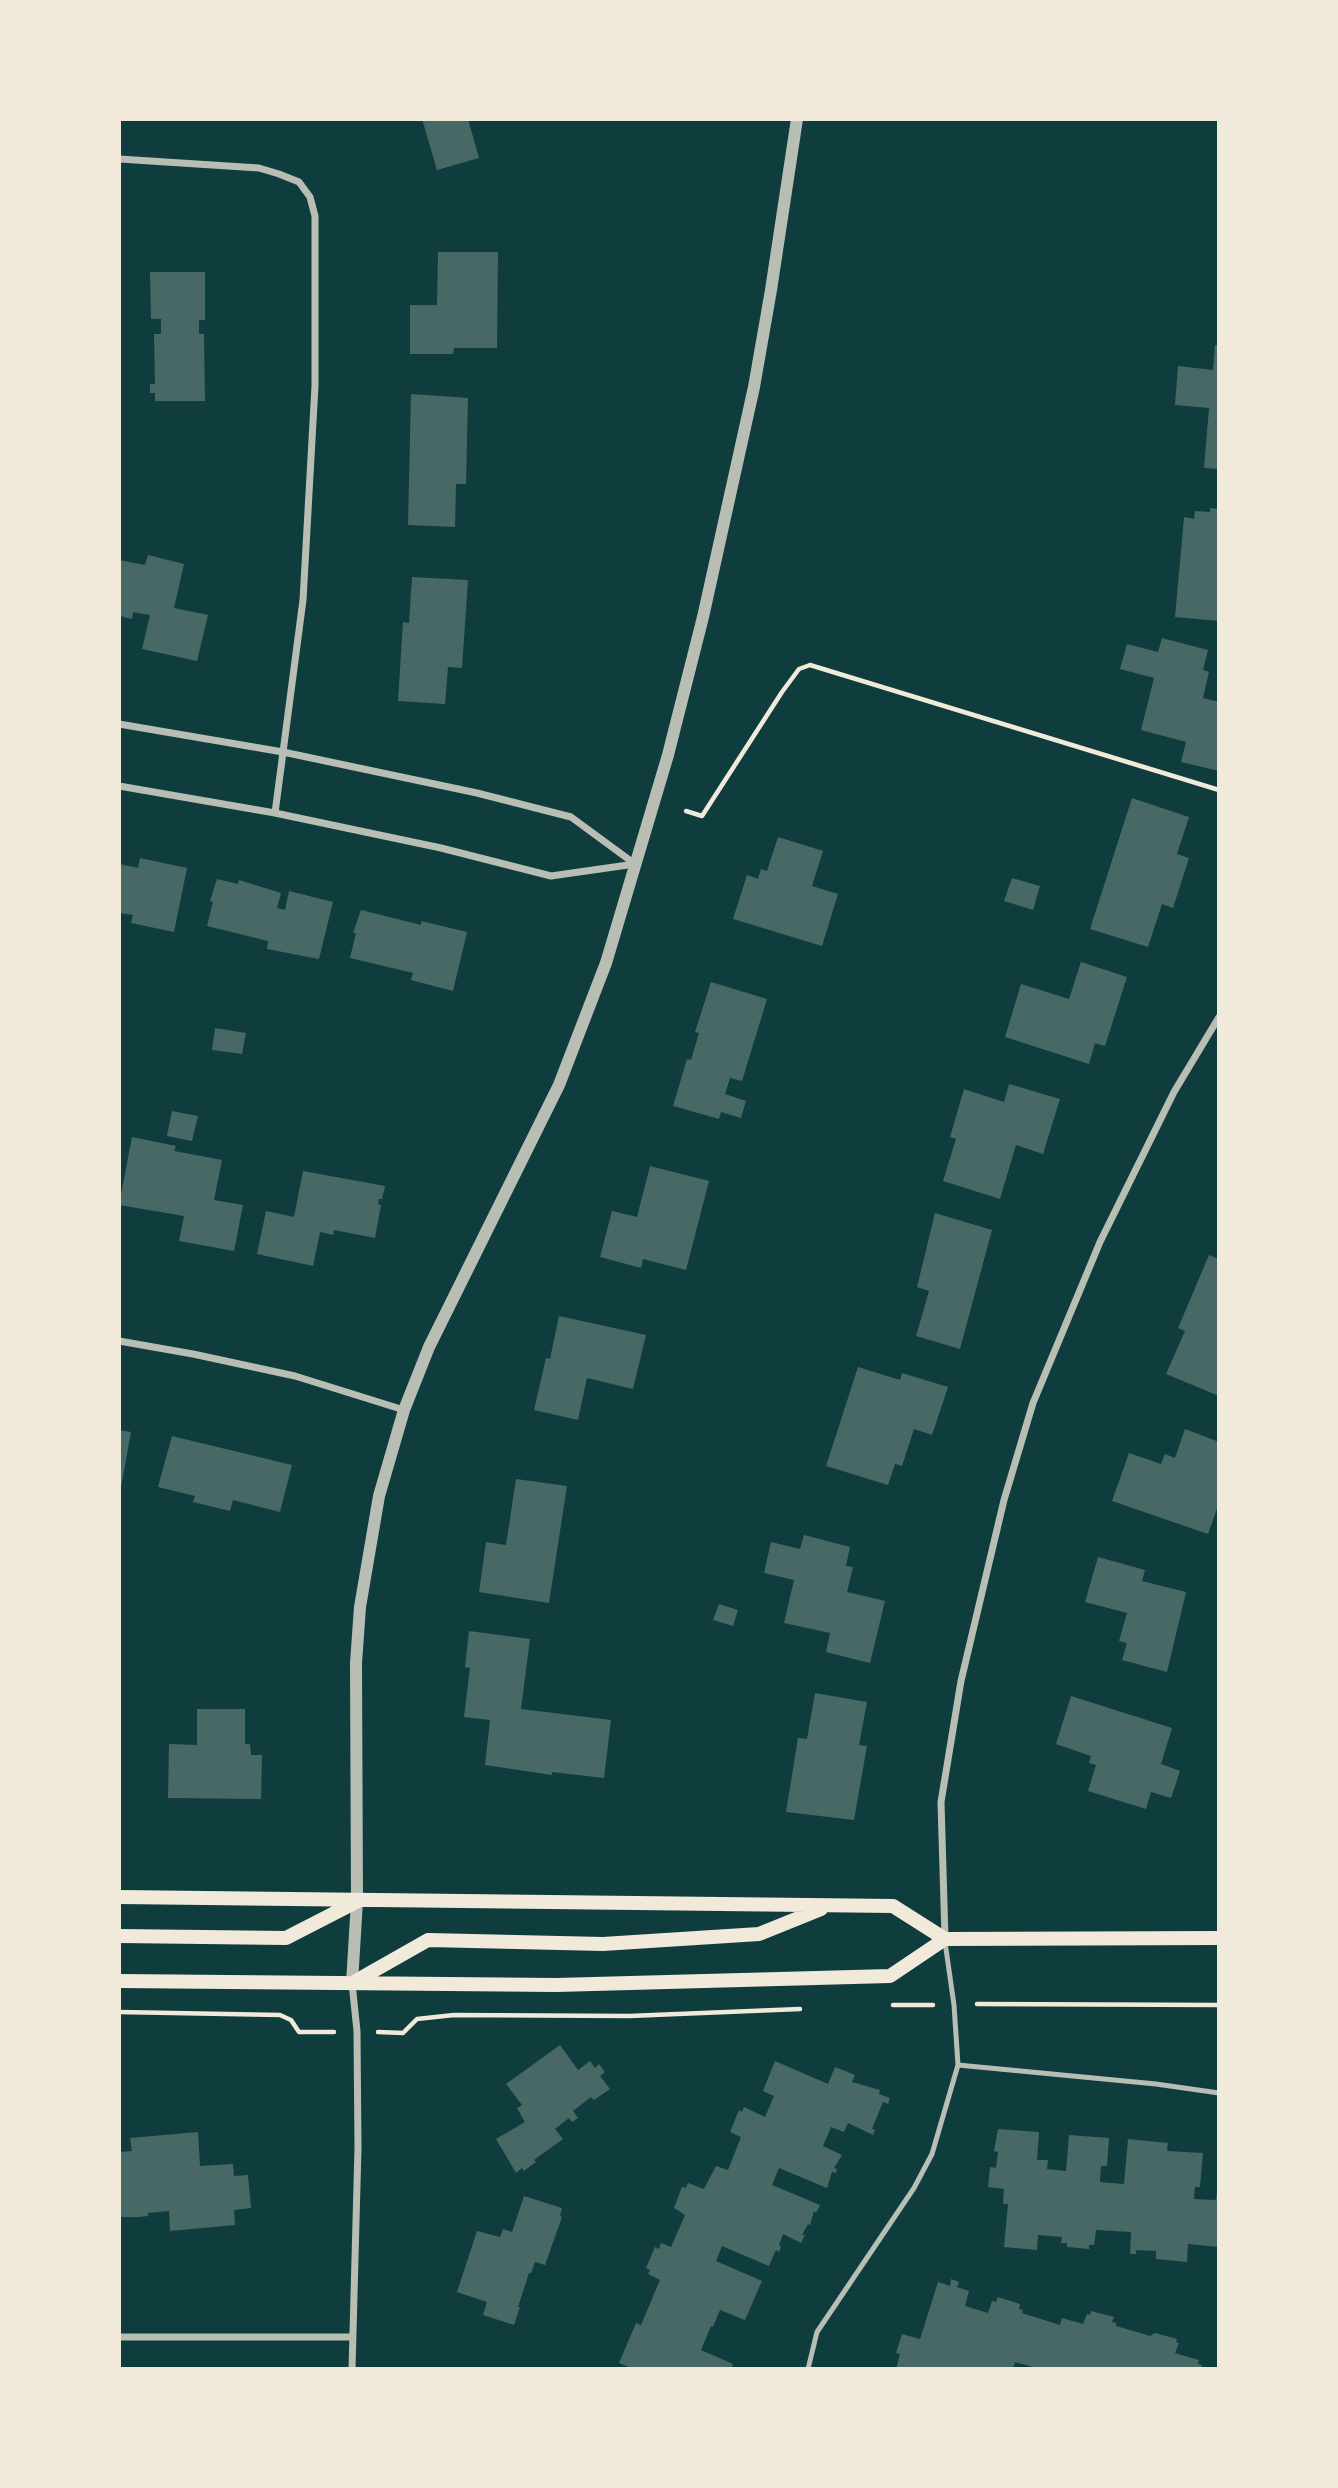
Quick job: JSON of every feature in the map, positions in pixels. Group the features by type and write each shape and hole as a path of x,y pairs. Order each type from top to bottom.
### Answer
{"main road":[{"path":"119,1897 893,1906 945,1939 1219,1938"},
{"path":"119,1936 286,1938 358,1901"},
{"path":"352,1983 428,1940 603,1944 759,1934 830,1905"},
{"path":"119,1981 556,1985 890,1976 945,1939"}],"street":[{"path":"352,2369 358,2122 357,2031 352,1983 358,1901 356,1663 360,1607 379,1496 404,1410 429,1347 458,1283 559,1085 606,963 668,755 741,448 771,290 797,119"},
{"path":"119,159 259,168 299,183 310,197 315,216 315,398 303,600 275,813"},
{"path":"119,724 283,752 477,793 571,817 635,864"},
{"path":"119,786 275,813 441,848 551,876 635,864"},
{"path":"945,1939 941,1802 961,1681 1011,1475 1033,1403 1100,1242 1174,1092 1219,1017"},
{"path":"119,1341 295,1376 404,1410"},
{"path":"119,2337 353,2337"}],"lane":[{"path":"808,2369 817,2332 914,2188 932,2154 958,2065 954,2005 945,1939"},
{"path":"958,2065 1156,2084 1219,2093"}],"path":[{"path":"686,811 702,816 782,692 799,669 810,666 1219,790"},
{"path":"888,2005 1219,2005"},
{"path":"403,2034 417,2020 454,2015 629,2016 801,2009"},
{"path":"119,2012 280,2015 291,2020 299,2032 310,2033"}],"building":[{"path":"422,119 468,119 479,158 437,170"},
{"path":"438,252 498,252 497,348 454,348 453,354 410,354 410,305 437,305"},
{"path":"150,272 205,272 205,320 199,320 199,334 204,334 205,401 155,401 155,393 150,393 150,384 155,384 154,334 161,334 161,319 151,319"},
{"path":"1215,345 1219,345 1219,469 1204,468 1209,408 1175,405 1178,366 1213,370"},
{"path":"411,394 468,398 466,484 456,484 455,527 408,525"},
{"path":"1210,508 1219,509 1219,621 1175,617 1184,517 1194,519 1195,511 1210,512"},
{"path":"148,555 184,564 174,608 208,615 197,661 142,649 150,615 133,612 132,619 119,616 119,560 145,565"},
{"path":"412,577 468,580 462,668 448,667 445,704 398,701 403,622 409,623"},
{"path":"1162,638 1208,650 1203,670 1209,672 1203,698 1219,702 1219,771 1181,762 1186,742 1141,730 1154,678 1120,669 1127,644 1158,652"},
{"path":"1132,798 1189,817 1177,854 1189,858 1173,908 1162,904 1148,947 1090,929"},
{"path":"778,837 823,851 812,886 838,894 822,946 733,919 747,875 758,879 761,869 767,871"},
{"path":"140,858 187,868 174,932 131,923 133,915 119,913 119,864 138,868"},
{"path":"1012,878 1040,886 1033,910 1004,901"},
{"path":"217,879 238,884 239,880 281,893 277,908 285,910 289,891 333,902 319,959 267,949 268,941 207,926 213,902 210,901"},
{"path":"361,910 421,925 421,921 467,932 453,991 411,980 413,973 350,958 356,933 353,933"},
{"path":"1081,962 1127,977 1105,1046 1095,1043 1089,1064 1005,1037 1021,984 1069,999"},
{"path":"711,982 767,999 742,1081 730,1078 725,1094 746,1101 741,1118 721,1112 719,1119 673,1106 687,1059 691,1060 699,1033 695,1032"},
{"path":"215,1028 246,1033 242,1054 212,1050"},
{"path":"1009,1084 1060,1099 1043,1154 1016,1145 1000,1199 943,1181 956,1139 950,1137 964,1089 1004,1102"},
{"path":"172,1111 198,1116 192,1141 167,1136"},
{"path":"132,1137 176,1146 174,1151 222,1160 214,1200 243,1205 234,1251 179,1241 184,1216 119,1205"},
{"path":"650,1166 709,1181 686,1270 643,1259 641,1268 600,1257 612,1211 637,1217"},
{"path":"303,1171 385,1186 378,1204 381,1205 375,1238 334,1230 333,1235 320,1232 313,1266 257,1254 266,1211 294,1217"},
{"path":"935,1213 992,1230 960,1349 916,1336 929,1291 917,1287"},
{"path":"1209,1255 1219,1259 1219,1396 1166,1374 1185,1331 1178,1328"},
{"path":"559,1316 646,1335 633,1389 587,1378 578,1420 534,1410 546,1358 550,1359"},
{"path":"858,1367 900,1380 902,1373 948,1387 932,1435 914,1429 902,1466 895,1464 888,1485 826,1466"},
{"path":"1185,1429 1219,1442 1219,1503 1208,1534 1112,1501 1129,1453 1161,1464 1165,1454 1175,1458"},
{"path":"119,1430 131,1432 120,1493 119,1493"},
{"path":"172,1436 292,1465 280,1512 233,1500 230,1511 193,1502 195,1496 158,1487"},
{"path":"516,1479 567,1486 549,1603 479,1592 486,1542 506,1545"},
{"path":"804,1535 850,1547 846,1566 853,1567 847,1592 885,1601 870,1663 826,1652 830,1633 784,1623 794,1580 764,1573 771,1542 800,1549"},
{"path":"1098,1557 1145,1570 1142,1581 1186,1592 1167,1672 1122,1660 1127,1643 1119,1641 1127,1613 1085,1602"},
{"path":"719,1604 738,1610 733,1626 713,1620"},
{"path":"469,1631 530,1639 521,1709 611,1720 604,1778 552,1772 552,1775 485,1765 490,1720 464,1717 470,1668 465,1667"},
{"path":"815,1693 867,1702 859,1745 867,1746 854,1820 786,1812 798,1738 807,1739"},
{"path":"1071,1696 1172,1728 1161,1764 1180,1771 1171,1798 1151,1792 1146,1809 1088,1791 1096,1765 1089,1763 1091,1756 1056,1744"},
{"path":"197,1709 245,1709 245,1744 250,1744 251,1755 262,1755 261,1799 168,1798 169,1744 197,1745"},
{"path":"560,2045 578,2070 590,2061 595,2068 599,2064 605,2072 600,2076 610,2089 594,2100 591,2097 573,2111 578,2118 572,2122 569,2118 555,2129 563,2139 534,2160 536,2162 524,2171 522,2168 516,2173 496,2139 525,2122 517,2108 522,2105 506,2084"},
{"path":"775,2061 828,2084 835,2067 855,2075 852,2082 880,2090 879,2094 890,2098 888,2104 883,2102 872,2129 875,2130 873,2135 848,2123 844,2132 831,2127 823,2146 842,2155 827,2188 779,2168 772,2185 820,2205 802,2235 805,2235 801,2243 783,2234 779,2252 776,2250 769,2266 722,2246 716,2261 762,2281 745,2320 720,2310 701,2350 733,2364 731,2369 634,2369 619,2363 636,2323 641,2325 660,2280 648,2274 650,2270 646,2268 655,2247 659,2249 661,2243 671,2247 685,2215 674,2208 682,2187 686,2188 688,2183 704,2189 716,2166 728,2170 741,2137 730,2132 739,2110 742,2112 744,2107 765,2117 774,2096 763,2091"},
{"path":"998,2129 1039,2132 1037,2160 1048,2160 1047,2169 1066,2171 1069,2135 1109,2138 1107,2166 1101,2166 1100,2182 1124,2184 1128,2139 1168,2143 1167,2151 1203,2153 1200,2187 1195,2187 1194,2199 1216,2200 1219,2192 1219,2247 1188,2244 1187,2262 1156,2259 1156,2251 1136,2250 1136,2254 1130,2254 1131,2232 1096,2230 1094,2245 1089,2245 1089,2249 1067,2247 1067,2243 1061,2243 1062,2237 1038,2235 1037,2250 1004,2247 1008,2204 1003,2204 1004,2189 988,2187 990,2167 996,2168 998,2152 994,2151"},
{"path":"198,2132 200,2166 233,2164 234,2176 248,2175 251,2208 234,2210 235,2225 170,2231 169,2211 148,2213 148,2216 119,2217 119,2152 132,2151 130,2138"},
{"path":"524,2196 562,2208 562,2217 545,2265 535,2262 529,2273 514,2325 483,2315 487,2302 457,2292 477,2231 500,2237 503,2229 512,2232"},
{"path":"951,2279 959,2282 957,2287 969,2291 965,2306 988,2313 992,2301 996,2302 998,2297 1020,2304 1022,2313 1060,2325 1062,2318 1083,2324 1091,2311 1114,2317 1112,2322 1116,2323 1116,2326 1150,2336 1155,2333 1177,2339 1176,2342 1179,2343 1175,2353 1199,2360 1201,2369 1032,2369 1033,2367 1015,2362 1013,2369 896,2369 900,2354 896,2353 902,2334 920,2339 938,2282 950,2286"}]}
